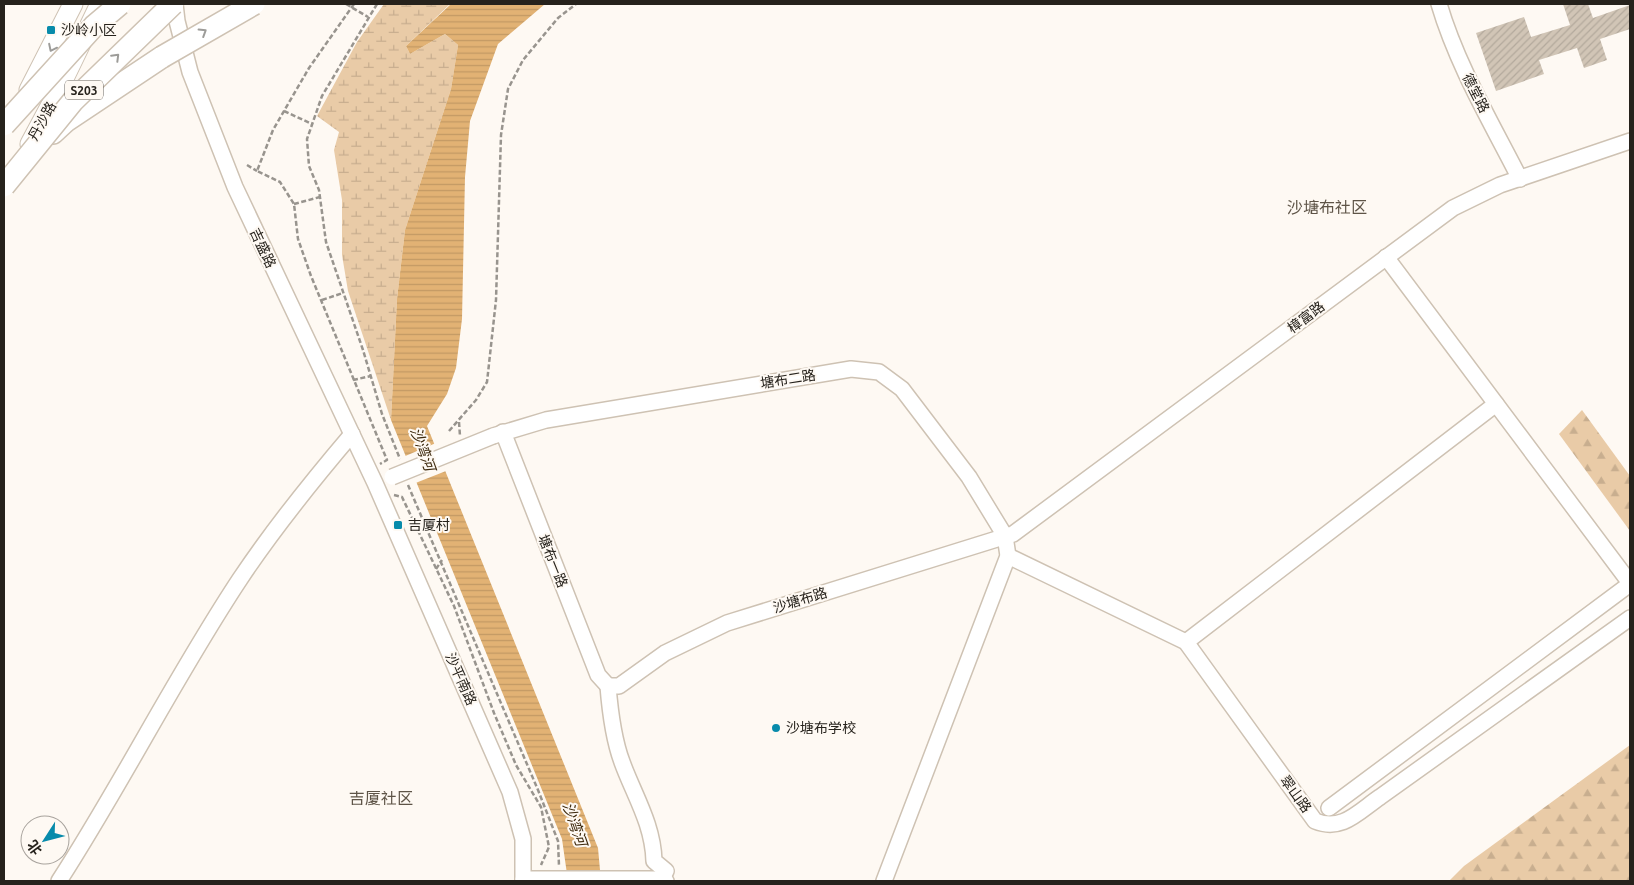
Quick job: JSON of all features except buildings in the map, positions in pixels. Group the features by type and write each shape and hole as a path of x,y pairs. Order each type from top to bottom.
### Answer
{"highway":[{"name":"S203","path":"4,125 94,26 120,4"},
{"name":"S203","path":"6,181 73,101 174,4"},
{"path":"6,181 66,121 162,58 254,4"}],"main road":[{"name":"丹沙路","path":"4,133 40,72 73,4"},
{"name":"丹沙路","path":"6,181 49,109 100,4"}],"street":[{"name":"吉盛路","path":"174,4 190,72 234,187 352,434 389,480"},
{"name":"德堂路","path":"1440,4 1446,28 1465,72 1520,179"},
{"name":"樟富路","path":"1005,536 1027,525 1453,208 1474,197 1520,179 1630,141"},
{"path":"1329,808 1630,583 1386,257"},
{"name":"塘布二路","path":"389,480 498,434 546,420 851,369 879,372 902,389 928,420 969,476 1005,536"},
{"path":"1186,642 1496,404"},
{"path":"58,881 102,814 190,659 240,579 293,504 352,434"},
{"name":"塘布一路","path":"498,434 598,675 608,686"},
{"name":"沙平南路","path":"389,480 510,792 524,839 523,880"},
{"path":"884,881 1008,556 1005,536"},
{"name":"沙塘布路","path":"608,686 616,687 623,684 665,653 727,623 1005,536"},
{"name":"翠山路","path":"1008,556 1186,642 1315,821 1328,826 1345,821 1380,797 1630,618"},
{"path":"523,880 663,880 666,871 654,861 653,848 644,811 622,761 614,728 608,686"}],"path":[{"path":"346,4 368,17"},
{"path":"257,171 273,130 284,111 310,68 354,4"},
{"path":"377,4 322,96 308,138 309,166 320,197 326,242 382,414 400,461"},
{"path":"449,431 476,400 487,382 496,300 501,135 508,89 523,60 558,18 576,4"},
{"path":"284,111 312,124"},
{"path":"247,165 280,182 294,204 298,239 353,380 387,460 379,464 442,560 558,841 559,866"},
{"path":"294,204 320,197"},
{"path":"322,300 344,293"},
{"path":"353,380 371,376"},
{"path":"389,480 391,494 402,497 454,606 516,766 541,807 550,847 541,862 545,879"},
{"path":"436,569 442,560"}],"green space":[{"path":"384,4 450,4 406,46 410,54 445,34 458,45 451,89 405,230 397,299 391,420 348,291 342,255 342,200 334,150 339,132 317,116 357,42"},
{"path":"1582,410 1630,476 1630,531 1559,434"},
{"path":"1630,745 1630,881 1449,881 1464,866"}],"water":[{"name":"沙湾河","path":"451,4 545,4 498,44 470,121 465,177 462,319 456,368 447,394 427,426 598,848 601,881 568,881 562,839 391,420 397,299 405,230 451,89 458,45 445,34 410,54 406,46"}],"pier":[{"path":"436,443 446,471 413,484 403,457"}],"place":[{"name":"沙岭小区","path":"51,30"},
{"name":"吉厦村","path":"398,525"},
{"name":"沙塘布学校","path":"776,728"}],"district":[{"name":"沙塘布社区","path":"1327,207"},
{"name":"吉厦社区","path":"381,798"}]}
